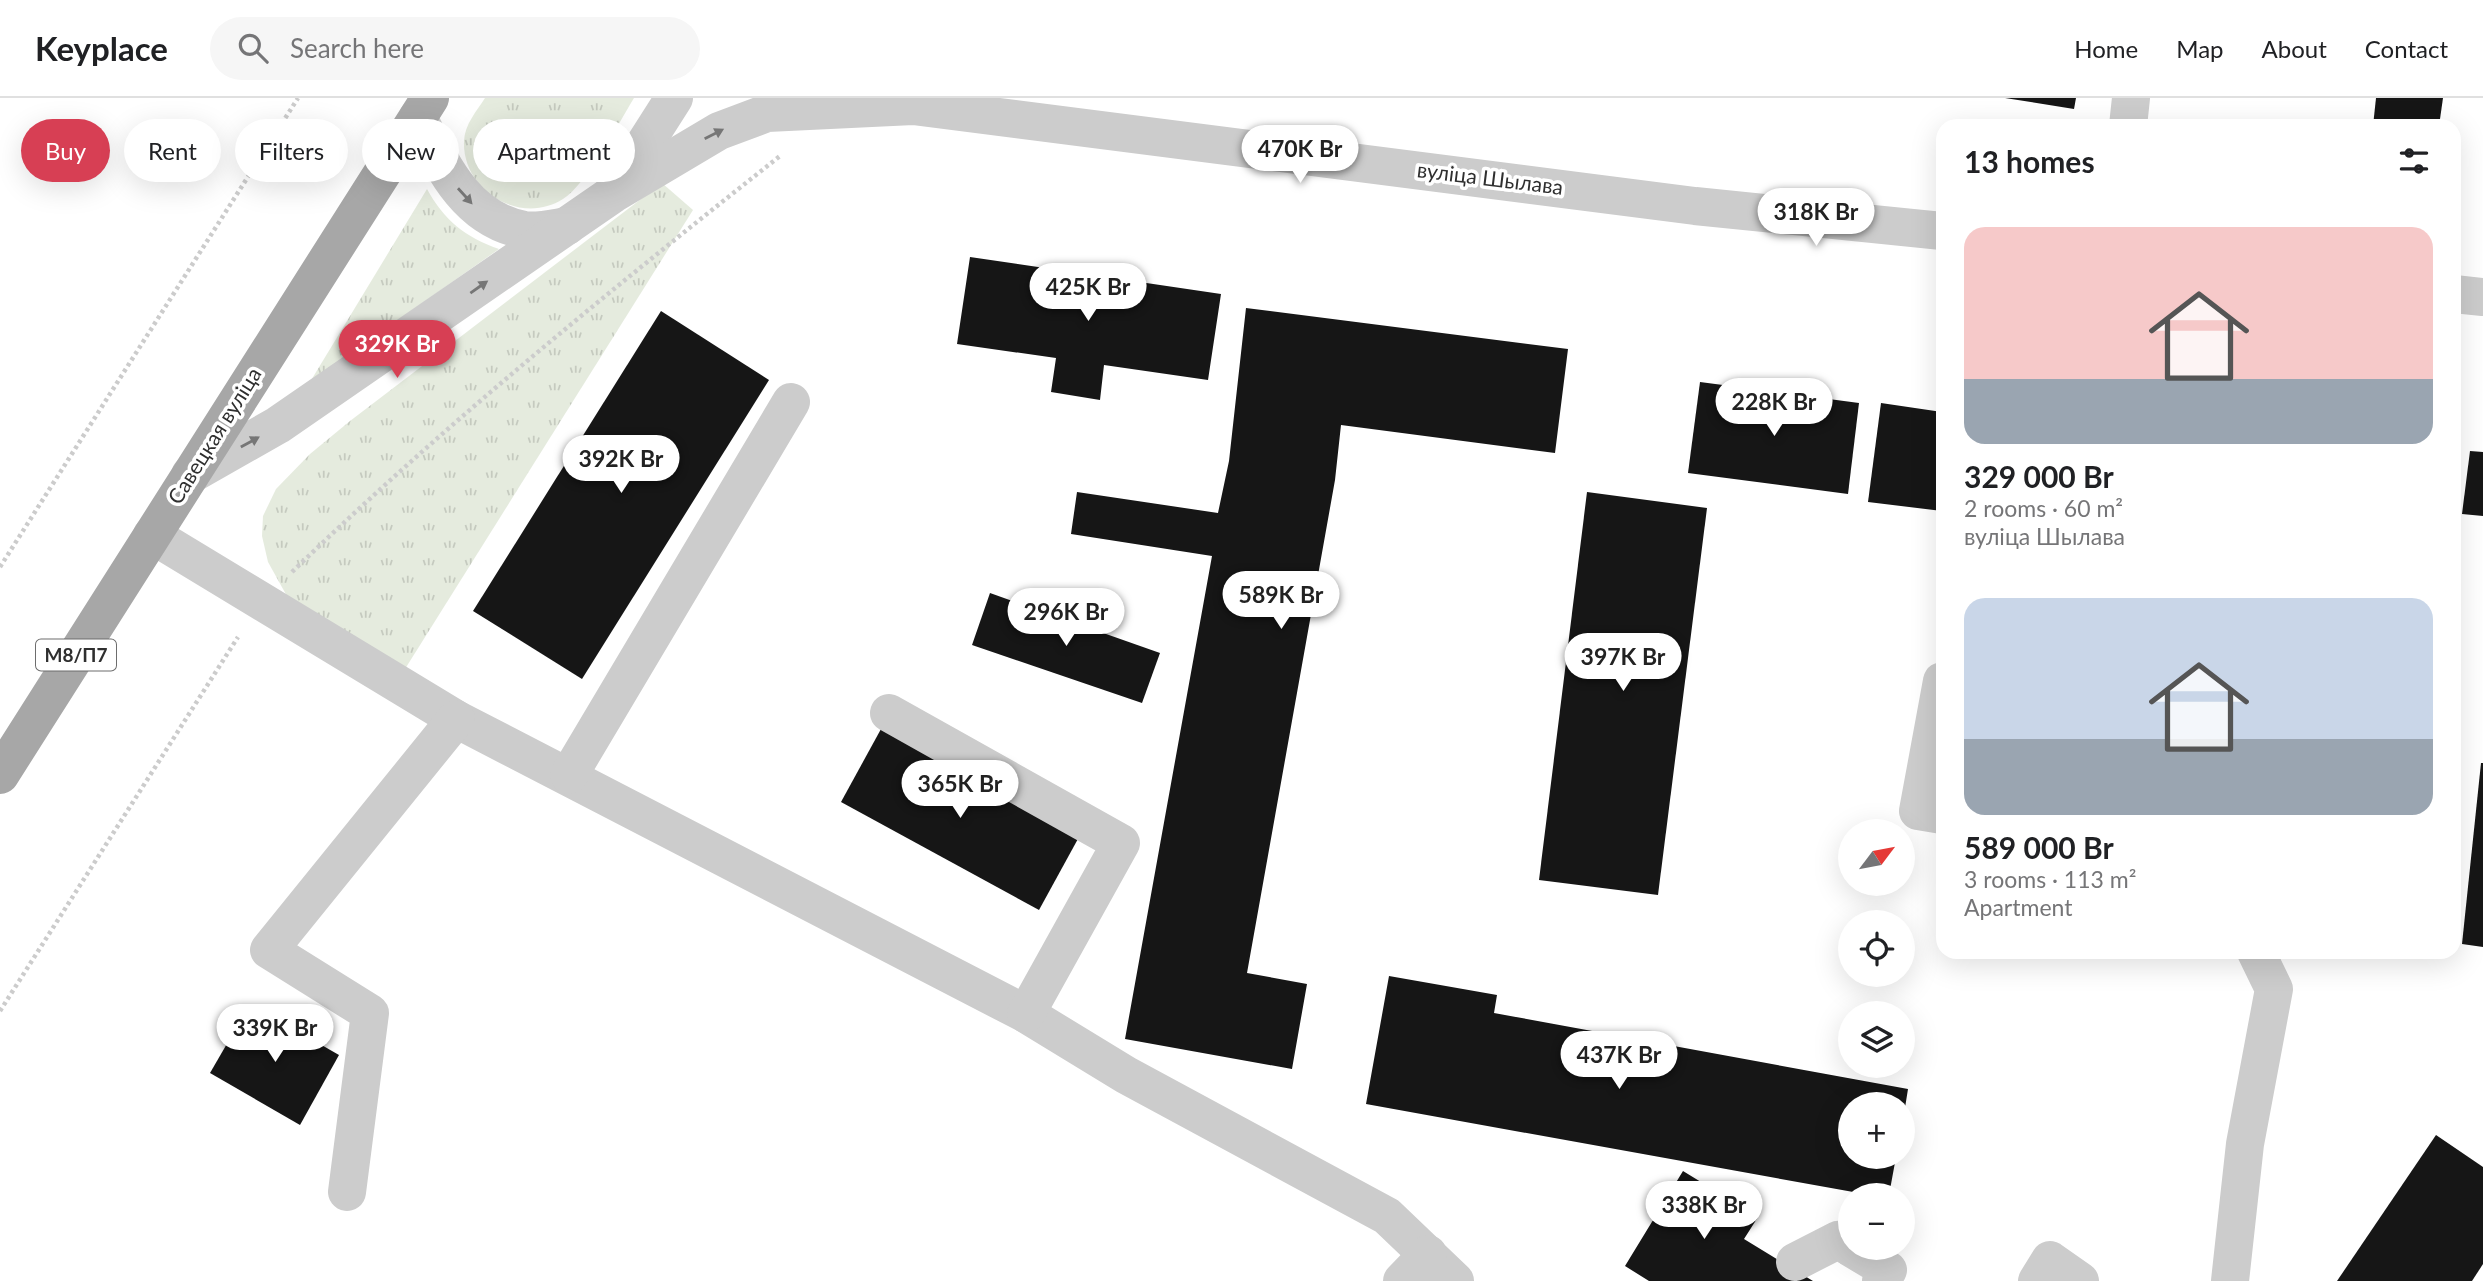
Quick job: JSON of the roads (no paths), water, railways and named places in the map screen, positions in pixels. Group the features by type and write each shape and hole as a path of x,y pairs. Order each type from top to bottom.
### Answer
{"main road":[{"name":"Савецкая вуліца","path":"0,775 424,108"}],"street":[{"name":"вуліца Шылава","path":"613,194 674,98"},
{"path":"2129,119 2131,98"},
{"name":"вуліца Шылава","path":"190,475 278,425 613,194 719,131 767,113 905,102 1695,205 1936,230"},
{"name":"вуліца Шылава","path":"424,108 441,164 464,197 486,217 525,230 567,226"},
{"path":"2461,294 2483,297"},
{"path":"569,775 791,402"},
{"path":"152,536 456,719 569,775 1026,1014 1175,1102 1387,1216 1455,1281"},
{"path":"889,713 1121,842 1026,1014"},
{"path":"1936,714 1918,811 1936,814"},
{"path":"347,1192 370,1013 269,950 456,719"},
{"path":"2230,1281 2245,1144 2274,989 2259,959"},
{"path":"1795,1262 1838,1240"},
{"path":"1402,1281 1428,1254"},
{"path":"1872,1260 1888,1269 1881,1281"},
{"path":"2037,1281 2050,1260 2080,1281"}]}
